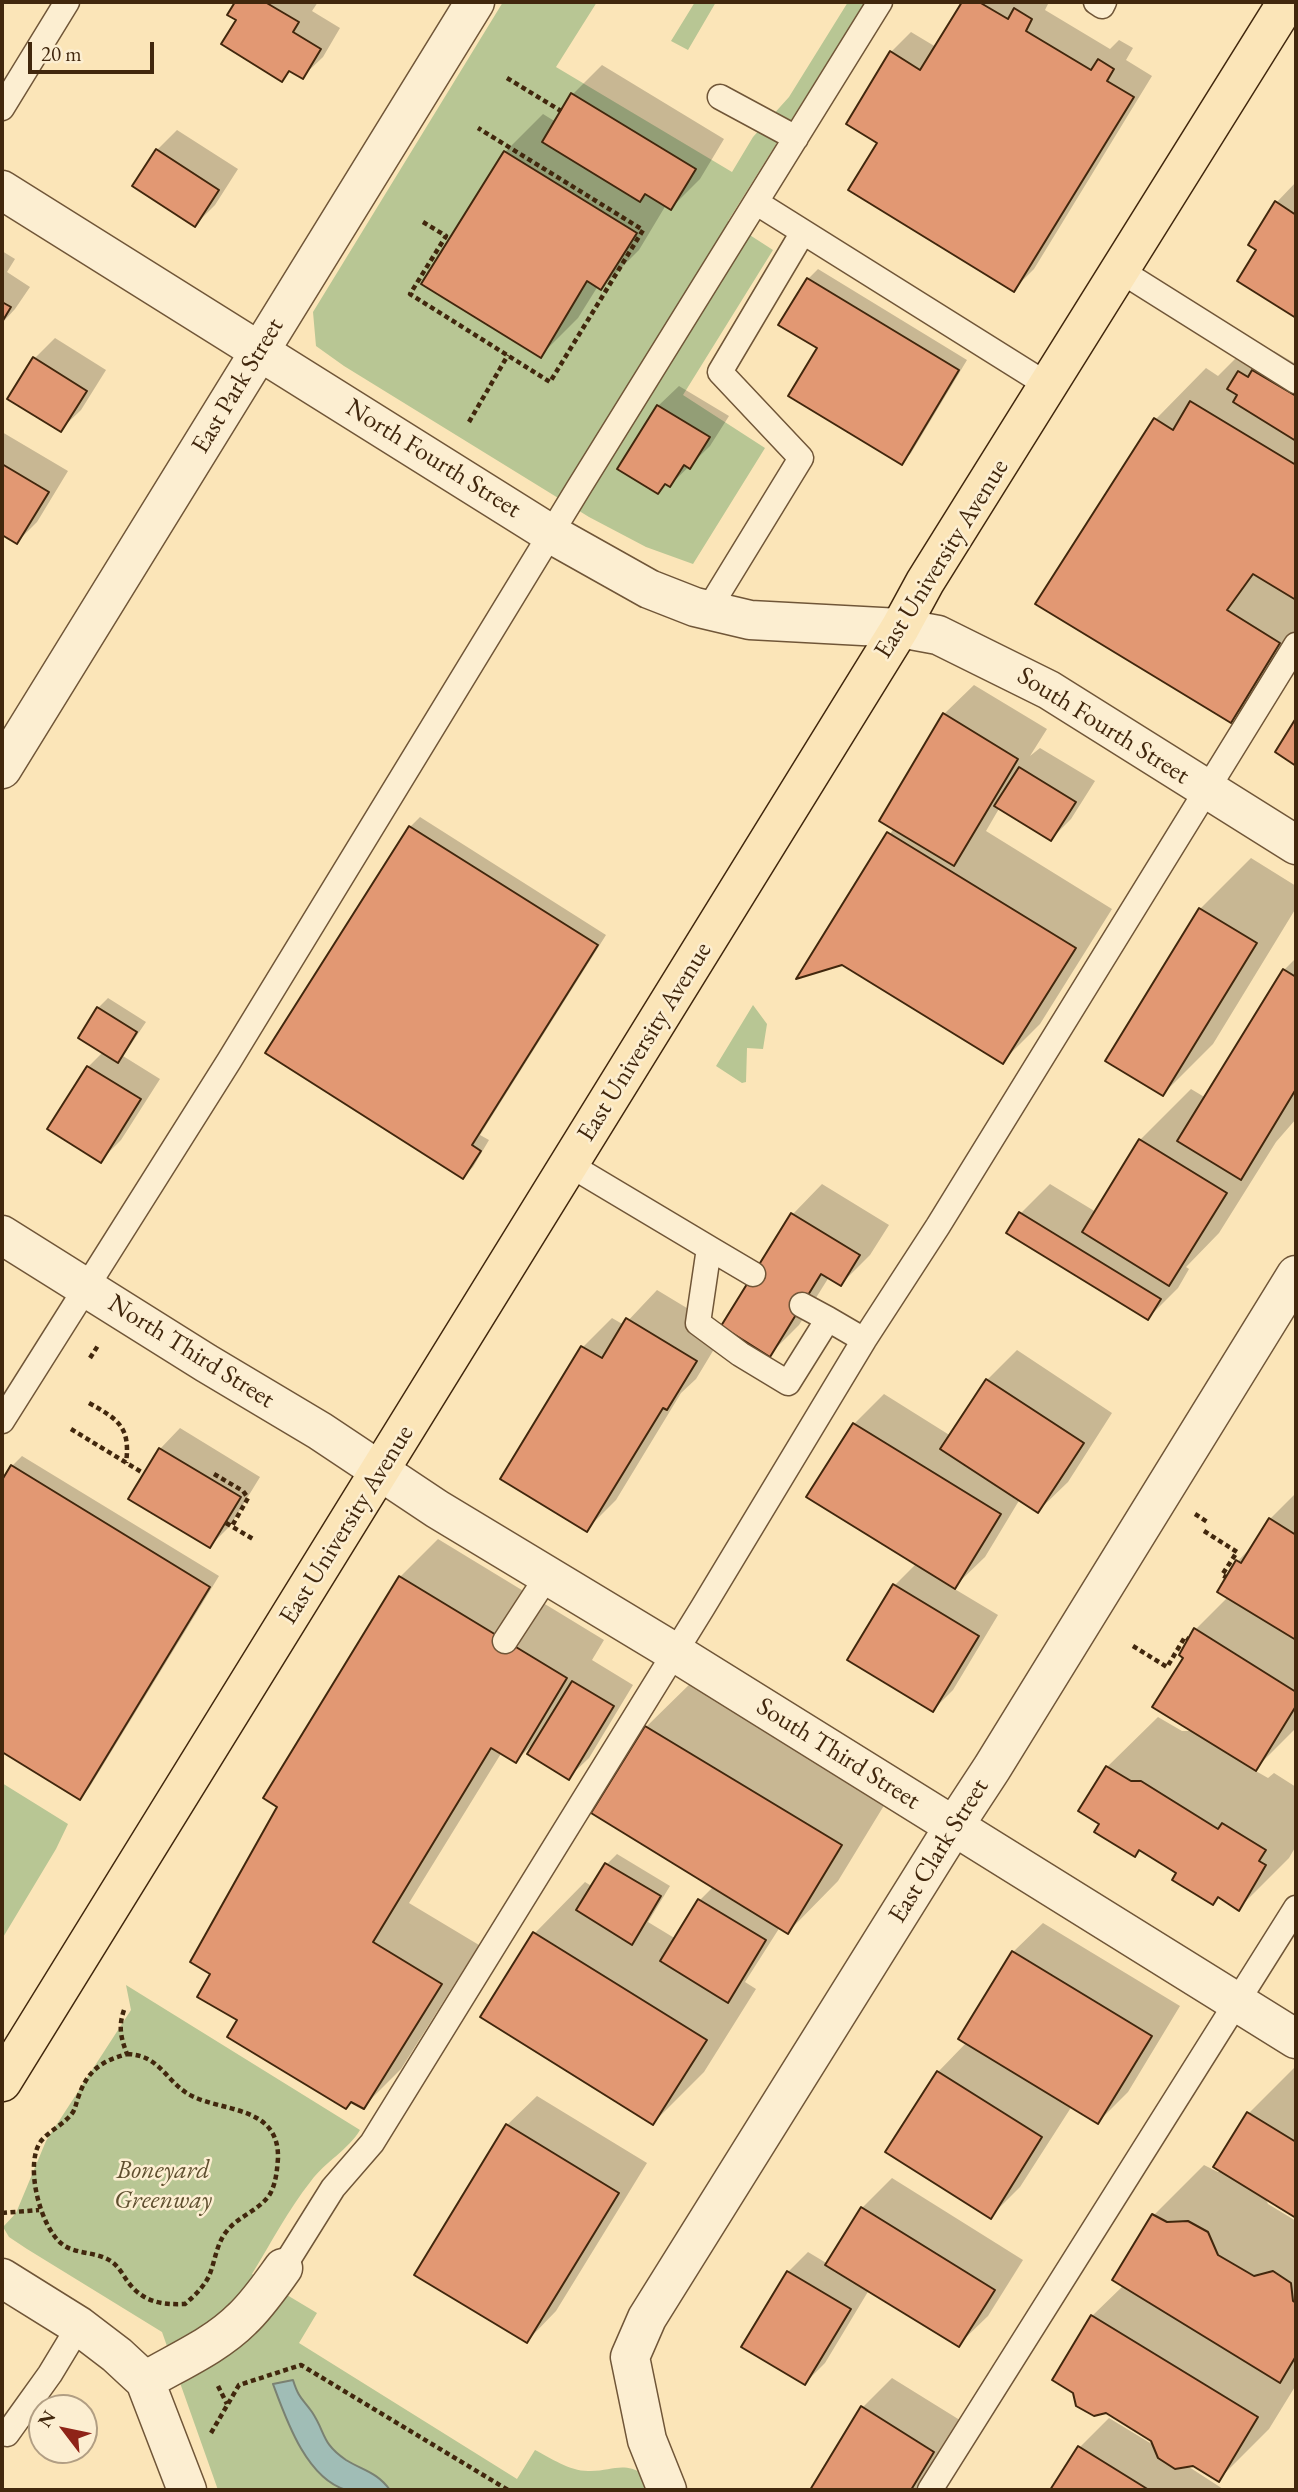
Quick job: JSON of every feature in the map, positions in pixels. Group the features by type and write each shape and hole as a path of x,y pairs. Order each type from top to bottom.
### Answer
{"main road":[{"name":"East University Avenue","path":"2,2082 570,1165 900,628 925,582 1287,2"}],"street":[{"name":"East Park Street","path":"2,769 475,2"},
{"name":"North Fourth Street","path":"2,190 551,534 649,589 708,610 750,620 900,628"},
{"name":"South Fourth Street","path":"900,628 938,635 1049,690 1296,845"},
{"name":"North Third Street","path":"2,1235 381,1470"},
{"name":"East Clark Street","path":"667,2490 647,2441 630,2357 648,2318 1296,1275"},
{"name":"South Third Street","path":"381,1470 437,1509 674,1652 1296,2039"},
{"path":"145,2381 218,2339 240,2321 263,2296 283,2268"},
{"path":"2,2278 79,2326 145,2381 187,2490"}],"lane":[{"path":"2,108 67,2"},
{"path":"2,1421 229,1061 880,2"},
{"path":"1096,2 1102,6 1104,2"},
{"path":"720,97 796,138"},
{"path":"757,204 1049,386"},
{"path":"708,610 801,458 720,372 803,232"},
{"path":"1121,271 1296,381"},
{"path":"283,2268 333,2188 372,2143 864,1340 938,1226 1296,645"},
{"path":"570,1165 753,1274"},
{"path":"709,1248 698,1323 759,1366 788,1383 828,1319"},
{"path":"802,1305 864,1340"},
{"path":"505,1641 548,1575"},
{"path":"930,2490 1296,1908"},
{"path":"7,2434 50,2374 79,2326"}],"path":[{"path":"507,78 561,111"},
{"path":"423,222 446,236 410,294 550,382 643,230 478,128"},
{"path":"469,422 508,355"},
{"path":"89,1403 116,1418 126,1435 126,1462"},
{"path":"71,1429 143,1473"},
{"path":"214,1474 243,1491 248,1497 232,1526"},
{"path":"226,1522 253,1539"},
{"path":"1204,1531 1237,1552 1222,1575 1226,1577"},
{"path":"1133,1646 1167,1667 1185,1637 1188,1639"},
{"path":"124,2010 119,2024 127,2054"},
{"path":"137,2054 159,2065 188,2094 210,2104 237,2109 259,2119 276,2140 276,2178 269,2195 258,2208 242,2216 225,2232 203,2287 185,2304 150,2301 137,2293 116,2265 108,2259 64,2246 44,2222 39,2210 35,2185 35,2155 40,2143 70,2116 79,2096 100,2064 107,2059 137,2054"},
{"path":"2,2213 39,2210"},
{"path":"210,2441 211,2429 239,2385 301,2365 508,2490"}],"green space":[{"path":"503,2 597,2 556,67 732,172 753,137 789,97 848,2 865,2 728,221 773,250 683,395 765,448 693,564 646,547 589,517 344,366 316,346 313,312","holes":["571,94 696,169 671,210 645,194 639,201 542,142","504,151 636,233 601,290 587,281 540,358 421,284"]},
{"path":"695,2 716,2 688,50 671,41"},
{"path":"753,1005 767,1024 763,1049 747,1048 746,1082 742,1083 716,1066"},
{"path":"2,1783 68,1824 2,1939"},
{"name":"Boneyard Greenway","path":"126,1985 360,2130 303,2192 252,2274 317,2313 299,2343 517,2479 535,2450 574,2469 636,2470 643,2474 648,2488 218,2490 162,2332 27,2249 9,2237 3,2227 16,2213 46,2141 131,2010"}],"water":[{"path":"293,2380 299,2395 332,2448 346,2460 375,2475 390,2490 346,2490 320,2473 299,2446 273,2384"}],"building":[{"path":"235,2 265,2 299,22 293,32 321,49 303,79 289,71 282,82 221,44 236,20 227,15"},
{"path":"962,2 979,2 1008,19 1014,8 1032,19 1026,31 1091,70 1098,59 1114,69 1107,81 1134,97 1014,292 848,190 877,143 846,124 890,51 920,70"},
{"path":"571,93 696,169 671,210 645,194 640,202 542,142"},
{"path":"156,149 219,190 195,227 132,186"},
{"path":"504,151 637,233 601,290 587,281 541,358 421,284"},
{"path":"1275,201 1296,215 1296,318 1237,281 1256,250 1248,245"},
{"path":"807,278 959,370 902,465 788,396 817,348 778,325"},
{"path":"2,302 11,307 2,322"},
{"path":"33,357 87,391 61,432 7,399"},
{"path":"1252,370 1296,396 1296,441 1233,402 1237,395 1227,389 1238,371 1248,377"},
{"path":"1190,401 1296,465 1296,600 1253,574 1227,610 1280,643 1231,723 1035,604 1154,418 1173,430"},
{"path":"657,405 710,437 690,469 684,465 670,487 665,484 658,494 617,469"},
{"path":"2,464 49,492 17,544 2,535"},
{"path":"943,713 1018,759 954,866 879,821"},
{"path":"1296,718 1296,766 1275,752"},
{"path":"1019,767 1076,802 1051,841 994,806"},
{"path":"409,826 598,945 472,1145 481,1151 463,1179 265,1053"},
{"path":"887,832 1076,948 1003,1064 842,965 796,979"},
{"path":"1199,908 1257,943 1163,1096 1105,1061"},
{"path":"1283,969 1296,977 1296,1089 1241,1180 1177,1141"},
{"path":"97,1007 137,1032 118,1063 78,1038"},
{"path":"87,1066 141,1099 101,1163 47,1129"},
{"path":"1139,1139 1227,1193 1169,1286 1082,1232"},
{"path":"1019,1212 1161,1299 1148,1320 1006,1233"},
{"path":"791,1213 860,1255 841,1286 821,1274 770,1357 721,1326"},
{"path":"626,1318 697,1361 667,1410 663,1408 587,1532 500,1479 581,1346 602,1358"},
{"path":"986,1379 1084,1443 1038,1513 940,1449"},
{"path":"853,1423 1001,1514 955,1589 806,1497"},
{"path":"159,1448 241,1497 210,1548 128,1499"},
{"path":"11,1465 210,1587 80,1800 2,1752 2,1480"},
{"path":"1269,1518 1296,1535 1296,1640 1217,1592 1236,1560 1241,1563"},
{"path":"399,1576 567,1678 516,1763 491,1748 373,1942 442,1984 364,2109 351,2102 346,2109 227,2037 237,2020 197,1997 210,1974 190,1962 277,1807 263,1798"},
{"path":"893,1584 979,1636 933,1712 847,1660"},
{"path":"1194,1628 1296,1692 1296,1706 1256,1771 1152,1707 1183,1658 1179,1655"},
{"path":"572,1681 614,1706 569,1780 527,1754"},
{"path":"645,1726 842,1845 788,1934 591,1813"},
{"path":"1106,1766 1131,1781 1141,1781 1218,1829 1222,1823 1266,1850 1259,1861 1266,1865 1239,1911 1218,1897 1213,1905 1172,1880 1176,1873 1139,1850 1135,1857 1094,1832 1099,1824 1078,1811"},
{"path":"605,1863 661,1896 632,1945 576,1910"},
{"path":"698,1899 766,1940 728,2003 660,1961"},
{"path":"533,1932 707,2040 653,2125 480,2017"},
{"path":"1012,1951 1152,2036 1098,2124 958,2039"},
{"path":"937,2071 1042,2137 991,2219 885,2152"},
{"path":"1247,2112 1296,2142 1296,2218 1213,2167"},
{"path":"506,2124 619,2193 527,2343 414,2275"},
{"path":"861,2207 995,2290 959,2347 825,2265"},
{"path":"1152,2214 1167,2222 1188,2221 1208,2232 1218,2255 1254,2276 1273,2271 1291,2283 1293,2301 1296,2303 1296,2356 1280,2383 1112,2280"},
{"path":"787,2271 851,2309 805,2385 741,2347"},
{"path":"1091,2315 1258,2417 1219,2482 1193,2466 1175,2469 1158,2458 1151,2441 1106,2413 1094,2416 1076,2406 1073,2393 1052,2380"},
{"path":"861,2406 934,2452 911,2490 810,2490"},
{"path":"1078,2446 1149,2490 1050,2490"}]}
